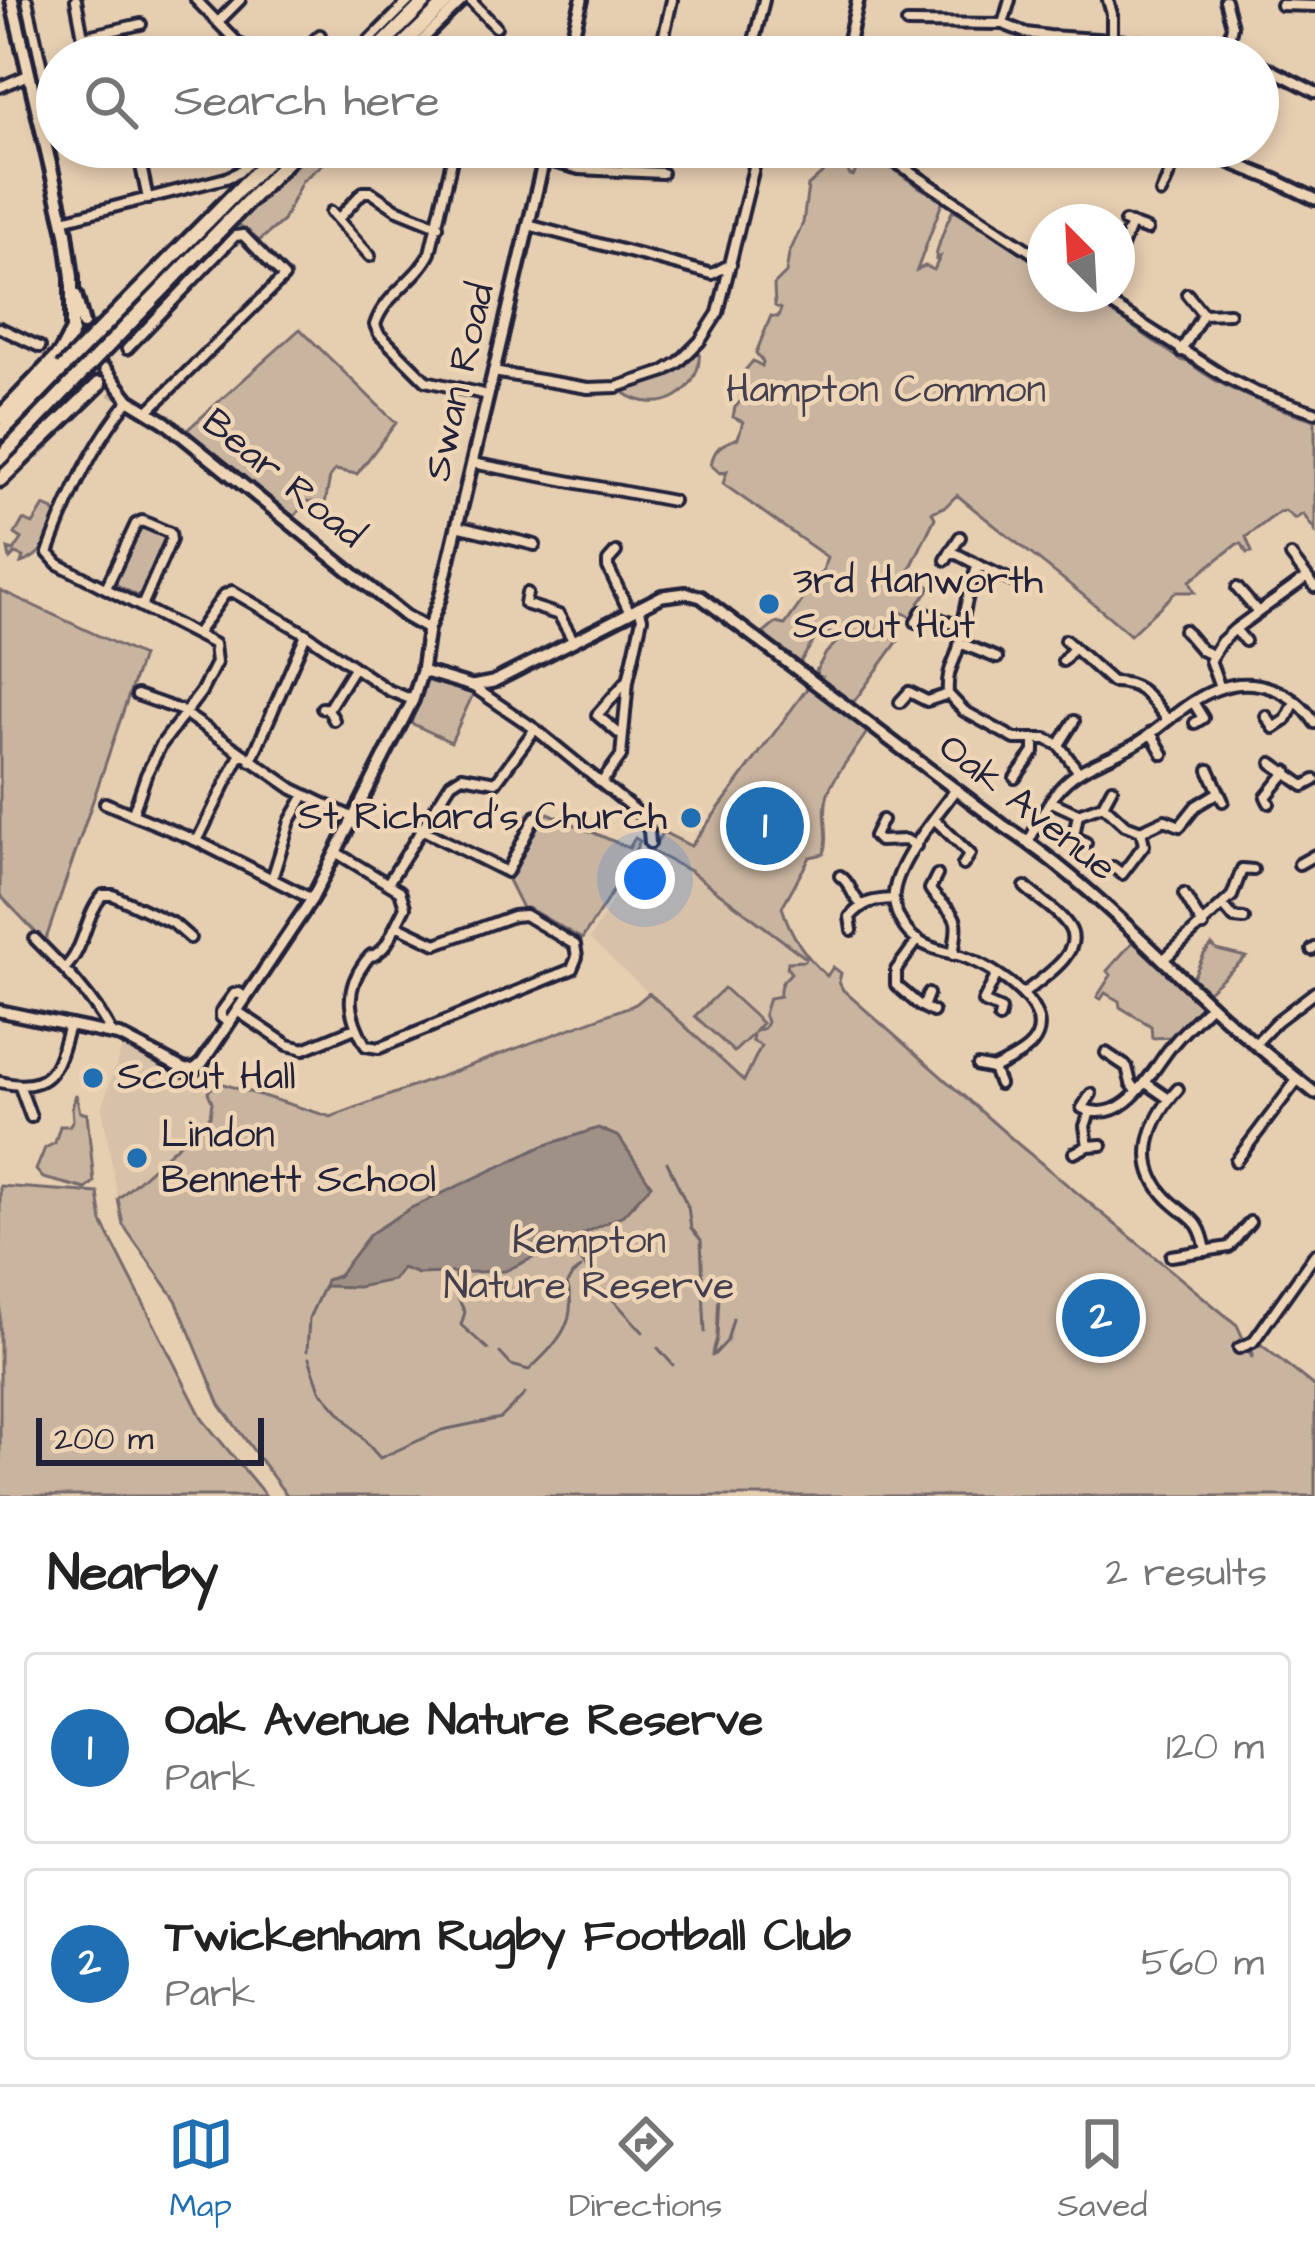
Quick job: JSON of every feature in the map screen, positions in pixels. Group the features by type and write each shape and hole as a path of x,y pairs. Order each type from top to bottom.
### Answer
{"highway":[{"path":"391,36 428,0"},
{"path":"412,36 449,0"},
{"path":"0,433 259,168"},
{"path":"0,458 281,168"},
{"path":"0,417 77,331"},
{"path":"0,480 100,377"}],"main road":[{"path":"12,0 36,109"},
{"path":"50,168 63,220 77,331"}],"street":[{"path":"27,0 36,40"},
{"path":"76,0 83,36"},
{"path":"196,0 230,36"},
{"path":"219,21 240,0"},
{"path":"374,36 410,0"},
{"path":"428,36 467,0 496,27"},
{"path":"572,36 581,0"},
{"path":"664,36 672,0"},
{"path":"755,36 764,0"},
{"path":"850,36 858,0"},
{"path":"1003,24 1010,0"},
{"path":"1108,0 1112,36"},
{"path":"1225,0 1230,36"},
{"path":"1281,4 1315,6"},
{"path":"907,23 1003,24 1049,36"},
{"path":"87,36 141,24"},
{"path":"1279,74 1315,92"},
{"path":"0,87 28,75"},
{"path":"141,168 148,199"},
{"path":"63,220 226,178 243,168"},
{"path":"450,168 424,265 379,312 375,325 426,381 488,395"},
{"name":"Swan Road","path":"112,1034 190,1070 202,1064 312,899 413,700 542,168"},
{"path":"572,168 662,173"},
{"path":"493,372 587,388 617,387 663,372 699,343 718,314 754,168"},
{"path":"905,168 1027,249"},
{"path":"1161,193 1172,168"},
{"path":"1245,168 1315,199"},
{"path":"370,256 335,215 363,192 437,226"},
{"path":"528,225 712,274 725,291"},
{"path":"1135,226 1147,230"},
{"path":"127,349 235,236 243,235 284,277"},
{"path":"712,274 732,263"},
{"path":"148,411 292,268"},
{"path":"1187,294 1203,314"},
{"path":"1125,312 1181,351 1256,392 1315,412"},
{"path":"1203,314 1228,313"},
{"path":"1181,351 1203,314"},
{"path":"0,328 40,347"},
{"name":"Bear Road","path":"100,377 165,422 405,616 428,629"},
{"path":"127,398 63,511 48,553 58,564 214,644 216,663 202,692 161,745 133,813"},
{"path":"472,463 673,501"},
{"path":"106,587 136,524 142,521 170,533 142,605"},
{"path":"457,526 535,545"},
{"path":"960,537 949,555 1012,581"},
{"path":"602,782 620,756 628,681 642,618 608,567 616,552"},
{"path":"1291,556 1315,586"},
{"path":"978,565 959,626 960,643 947,672 948,694 958,706 1015,739 1059,745 1078,771"},
{"path":"1220,688 1212,655 1235,629 1306,577"},
{"path":"1237,588 1258,612"},
{"path":"197,633 232,591 388,690 413,700"},
{"name":"Oak Avenue","path":"634,609 662,596 686,593 715,605 1029,841 1315,1093"},
{"path":"521,615 526,598 559,615 573,640"},
{"path":"472,686 493,682 634,609"},
{"path":"916,622 921,612 959,626"},
{"path":"1235,629 1245,641"},
{"path":"1184,630 1212,655"},
{"path":"251,761 306,634"},
{"path":"1065,640 1112,682 1137,685 1168,720"},
{"path":"960,643 997,658"},
{"path":"1063,661 1073,649"},
{"path":"334,720 325,709 353,668"},
{"path":"422,671 472,686 535,729 642,816 650,843"},
{"path":"623,736 598,716 628,681"},
{"path":"493,682 498,702"},
{"path":"1029,841 1050,802 1078,771 1138,743 1220,688 1265,685 1295,702 1314,722"},
{"path":"900,702 909,692 928,700 948,694"},
{"path":"137,695 186,713 305,795 354,818"},
{"path":"1193,702 1203,718"},
{"path":"1266,716 1274,728 1286,720 1295,702"},
{"path":"1059,745 1074,721"},
{"path":"388,883 452,783 462,776 496,782 535,729"},
{"path":"1151,733 1163,754"},
{"path":"1015,778 1034,752 1034,740"},
{"path":"197,841 241,753"},
{"path":"1272,763 1304,786 1315,780"},
{"path":"1102,805 1125,825 1141,831 1166,820 1180,826 1196,806 1221,796 1209,770"},
{"path":"1269,803 1266,797 1287,772"},
{"path":"1050,802 1078,814 1102,805 1112,788"},
{"path":"956,789 900,873 893,899 902,924 917,940 940,952 964,956 997,974 1023,994 1036,1012 1038,1030 1032,1044 993,1070 978,1066"},
{"path":"272,879 290,820 305,795"},
{"path":"105,803 197,841 312,899"},
{"path":"1078,814 1074,836 1086,843"},
{"path":"422,829 507,872 537,816"},
{"path":"934,819 970,854 963,865"},
{"path":"882,820 874,836 879,841 906,839 916,846"},
{"path":"1121,874 1144,845 1141,831"},
{"path":"337,853 404,898 397,925 383,949 368,957 348,1002 366,1046 379,1048 557,976 572,969 577,957 575,945 525,915 436,944 397,925"},
{"path":"1299,864 1315,855"},
{"path":"1164,958 1232,896 1245,867"},
{"path":"937,875 930,889 957,923 952,955"},
{"path":"840,876 850,883 861,904"},
{"path":"1023,906 1029,891 1067,924 1073,942 1066,956 1023,994"},
{"path":"1184,894 1203,926"},
{"path":"64,969 77,955 96,902 103,895 174,924 190,938"},
{"path":"852,930 845,917 861,904 893,899"},
{"path":"1223,905 1234,919 1244,920"},
{"path":"35,939 104,1018 112,1034"},
{"path":"917,940 896,970 896,985 933,1012"},
{"path":"997,974 981,1006 1001,1010 999,1018"},
{"path":"228,1023 221,1012 235,994 246,998"},
{"path":"923,1007 928,994"},
{"path":"1256,1044 1277,1021 1314,994"},
{"path":"1091,1094 1082,1108 1090,1112 1108,1113 1127,1102 1210,1005"},
{"path":"0,1011 112,1034"},
{"path":"237,1011 288,1045 304,1049 355,1028"},
{"path":"0,1082 20,1087 44,1079 56,1068 69,1025"},
{"path":"1114,1054 1127,1066 1137,1091"},
{"path":"993,1070 999,1084"},
{"path":"1236,1161 1298,1079"},
{"path":"1145,1082 1168,1100"},
{"path":"20,1087 31,1118"},
{"path":"1178,1089 1151,1132 1147,1157 1158,1187 1202,1227 1206,1251"},
{"path":"1088,1146 1085,1126 1090,1112"},
{"path":"1074,1154 1102,1145"},
{"path":"1172,1256 1229,1247 1250,1222"},
{"path":"1239,1348 1253,1342 1315,1254"}],"shaded area":[{"path":"651,851 690,871 806,958 743,1081 590,939 637,857 644,862"},
{"name":"Lindon Bennett School","path":"124,1042 202,1087 212,1102 210,1116 118,1199 102,1107"},
{"path":"598,1128 619,1137 651,1185 623,1215 505,1271 418,1274 402,1268 393,1280 358,1287 324,1286 326,1280 338,1276 370,1234 411,1208 543,1146"}],"green space":[{"path":"293,168 318,168 302,181 283,221 259,241 238,224"},
{"name":"Hampton Common","path":"828,168 846,168 853,176 858,168 891,168 943,200 917,270 925,266 934,270 953,210 1027,249 1027,312 1116,312 1231,389 1315,420 1315,531 1303,514 1295,519 1279,512 1246,537 1252,552 1237,544 1190,581 1195,592 1176,592 1130,635 957,495 932,512 935,518 910,569 909,575 931,587 919,603 922,607 911,617 897,610 886,635 898,641 853,703 820,680 816,671 836,643 832,635 822,628 799,664 773,646 764,633 776,623 785,625 823,571 827,557 723,484 727,471 720,473 711,465 720,447 738,438 743,422 733,417 742,400 739,391 746,387 741,375 753,361 762,366 756,353 771,316 778,317 781,309 775,306 774,285 786,273 803,223 808,186"},
{"path":"300,329 396,423 357,474 335,470 325,504 307,501 294,517 186,431"},
{"path":"699,348 694,377 676,396 651,402 623,392 668,374"},
{"path":"44,506 56,516 44,545 29,560 21,563 23,557 15,554 10,559 8,549 14,551 22,539 15,534 23,520 33,524"},
{"path":"141,525 169,538 140,597 113,583"},
{"path":"0,590 142,656 45,942 0,895"},
{"path":"426,678 473,694 451,742 411,723"},
{"name":"Kempton Nature Reserve","path":"808,687 867,732 828,793 824,854 810,857 782,907 800,944 827,976 833,967 841,973 843,990 1018,1144 1237,1325 1252,1358 1252,1347 1259,1343 1315,1387 1315,1496 287,1496 220,1405 176,1300 123,1225 118,1199 210,1116 208,1092 217,1082 331,1117 636,1004 649,993 744,1081 761,1046 752,1041 753,1034 734,1052 695,1016 724,988 762,1023 754,1032 764,1028 769,998 780,996 781,985 791,973 788,962 806,958 690,871 651,851 663,832 691,846"},
{"path":"548,813 629,848 635,838 640,841 582,939 522,908 508,880 534,824"},
{"path":"1137,937 1204,1005 1171,1037 1152,1038 1151,1026 1120,1007 1119,1001 1105,993 1097,997 1111,975 1107,971"},
{"path":"1212,945 1246,957 1208,991 1193,978"},
{"path":"76,1094 80,1112 87,1114 94,1182 86,1189 43,1178 36,1170 45,1148 55,1143 60,1126 69,1126 73,1120"},
{"path":"0,1186 98,1193 102,1222 203,1420 266,1496 0,1496"}],"waterway":[{"path":"667,1162 688,1207 691,1228 701,1240 705,1332"},
{"path":"567,1240 591,1275"},
{"path":"500,1353 511,1365 529,1370 548,1351 568,1321 567,1284 581,1268"},
{"path":"455,1273 455,1293 465,1312 461,1325 488,1349"},
{"path":"307,1351 309,1318 324,1286"},
{"path":"605,1291 643,1332"},
{"path":"712,1356 719,1293"},
{"path":"714,1355 727,1341 733,1319"},
{"path":"658,1348 673,1365"},
{"path":"309,1358 320,1390 380,1458 442,1430 501,1418 525,1394"}],"tunnel":[{"path":"83,324 102,366 101,374"},
{"path":"74,337 95,379"},
{"path":"99,384 125,396"}],"place":[{"name":"3rd Hanworth Scout Hut","path":"769,604"},
{"name":"St Richard's Church","path":"691,818"},
{"name":"Oak Avenue Nature Reserve","path":"765,826"},
{"name":"Scout Hall","path":"93,1078"},
{"name":"Lindon Bennett School","path":"137,1158"},
{"name":"Twickenham Rugby Football Club","path":"1101,1318"}]}
